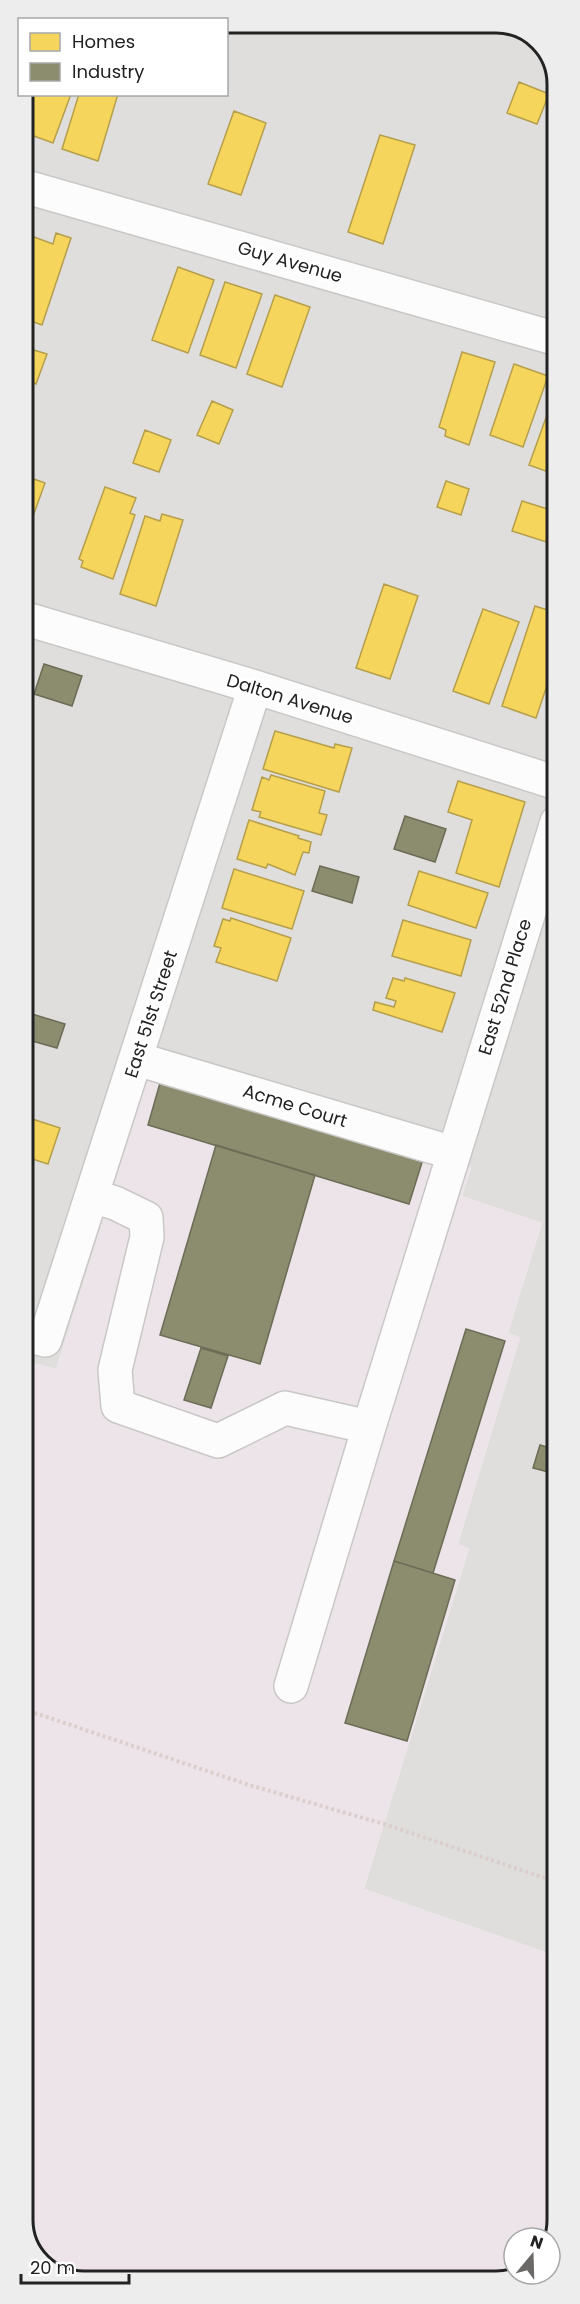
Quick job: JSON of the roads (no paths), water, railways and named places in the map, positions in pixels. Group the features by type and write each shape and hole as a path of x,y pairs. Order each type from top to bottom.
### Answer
{"street":[{"name":"Guy Avenue","path":"33,189 547,336"},
{"name":"Dalton Avenue","path":"33,621 255,687 547,780"},
{"name":"East 51st Street","path":"34,1337 92,1196 255,687"},
{"name":"East 52nd Place","path":"291,1686 453,1153 547,854"},
{"name":"Acme Court","path":"137,1059 453,1153"},
{"path":"92,1196 116,1203 146,1218 147,1237 115,1370 118,1406 218,1441 285,1408 369,1427"}]}
